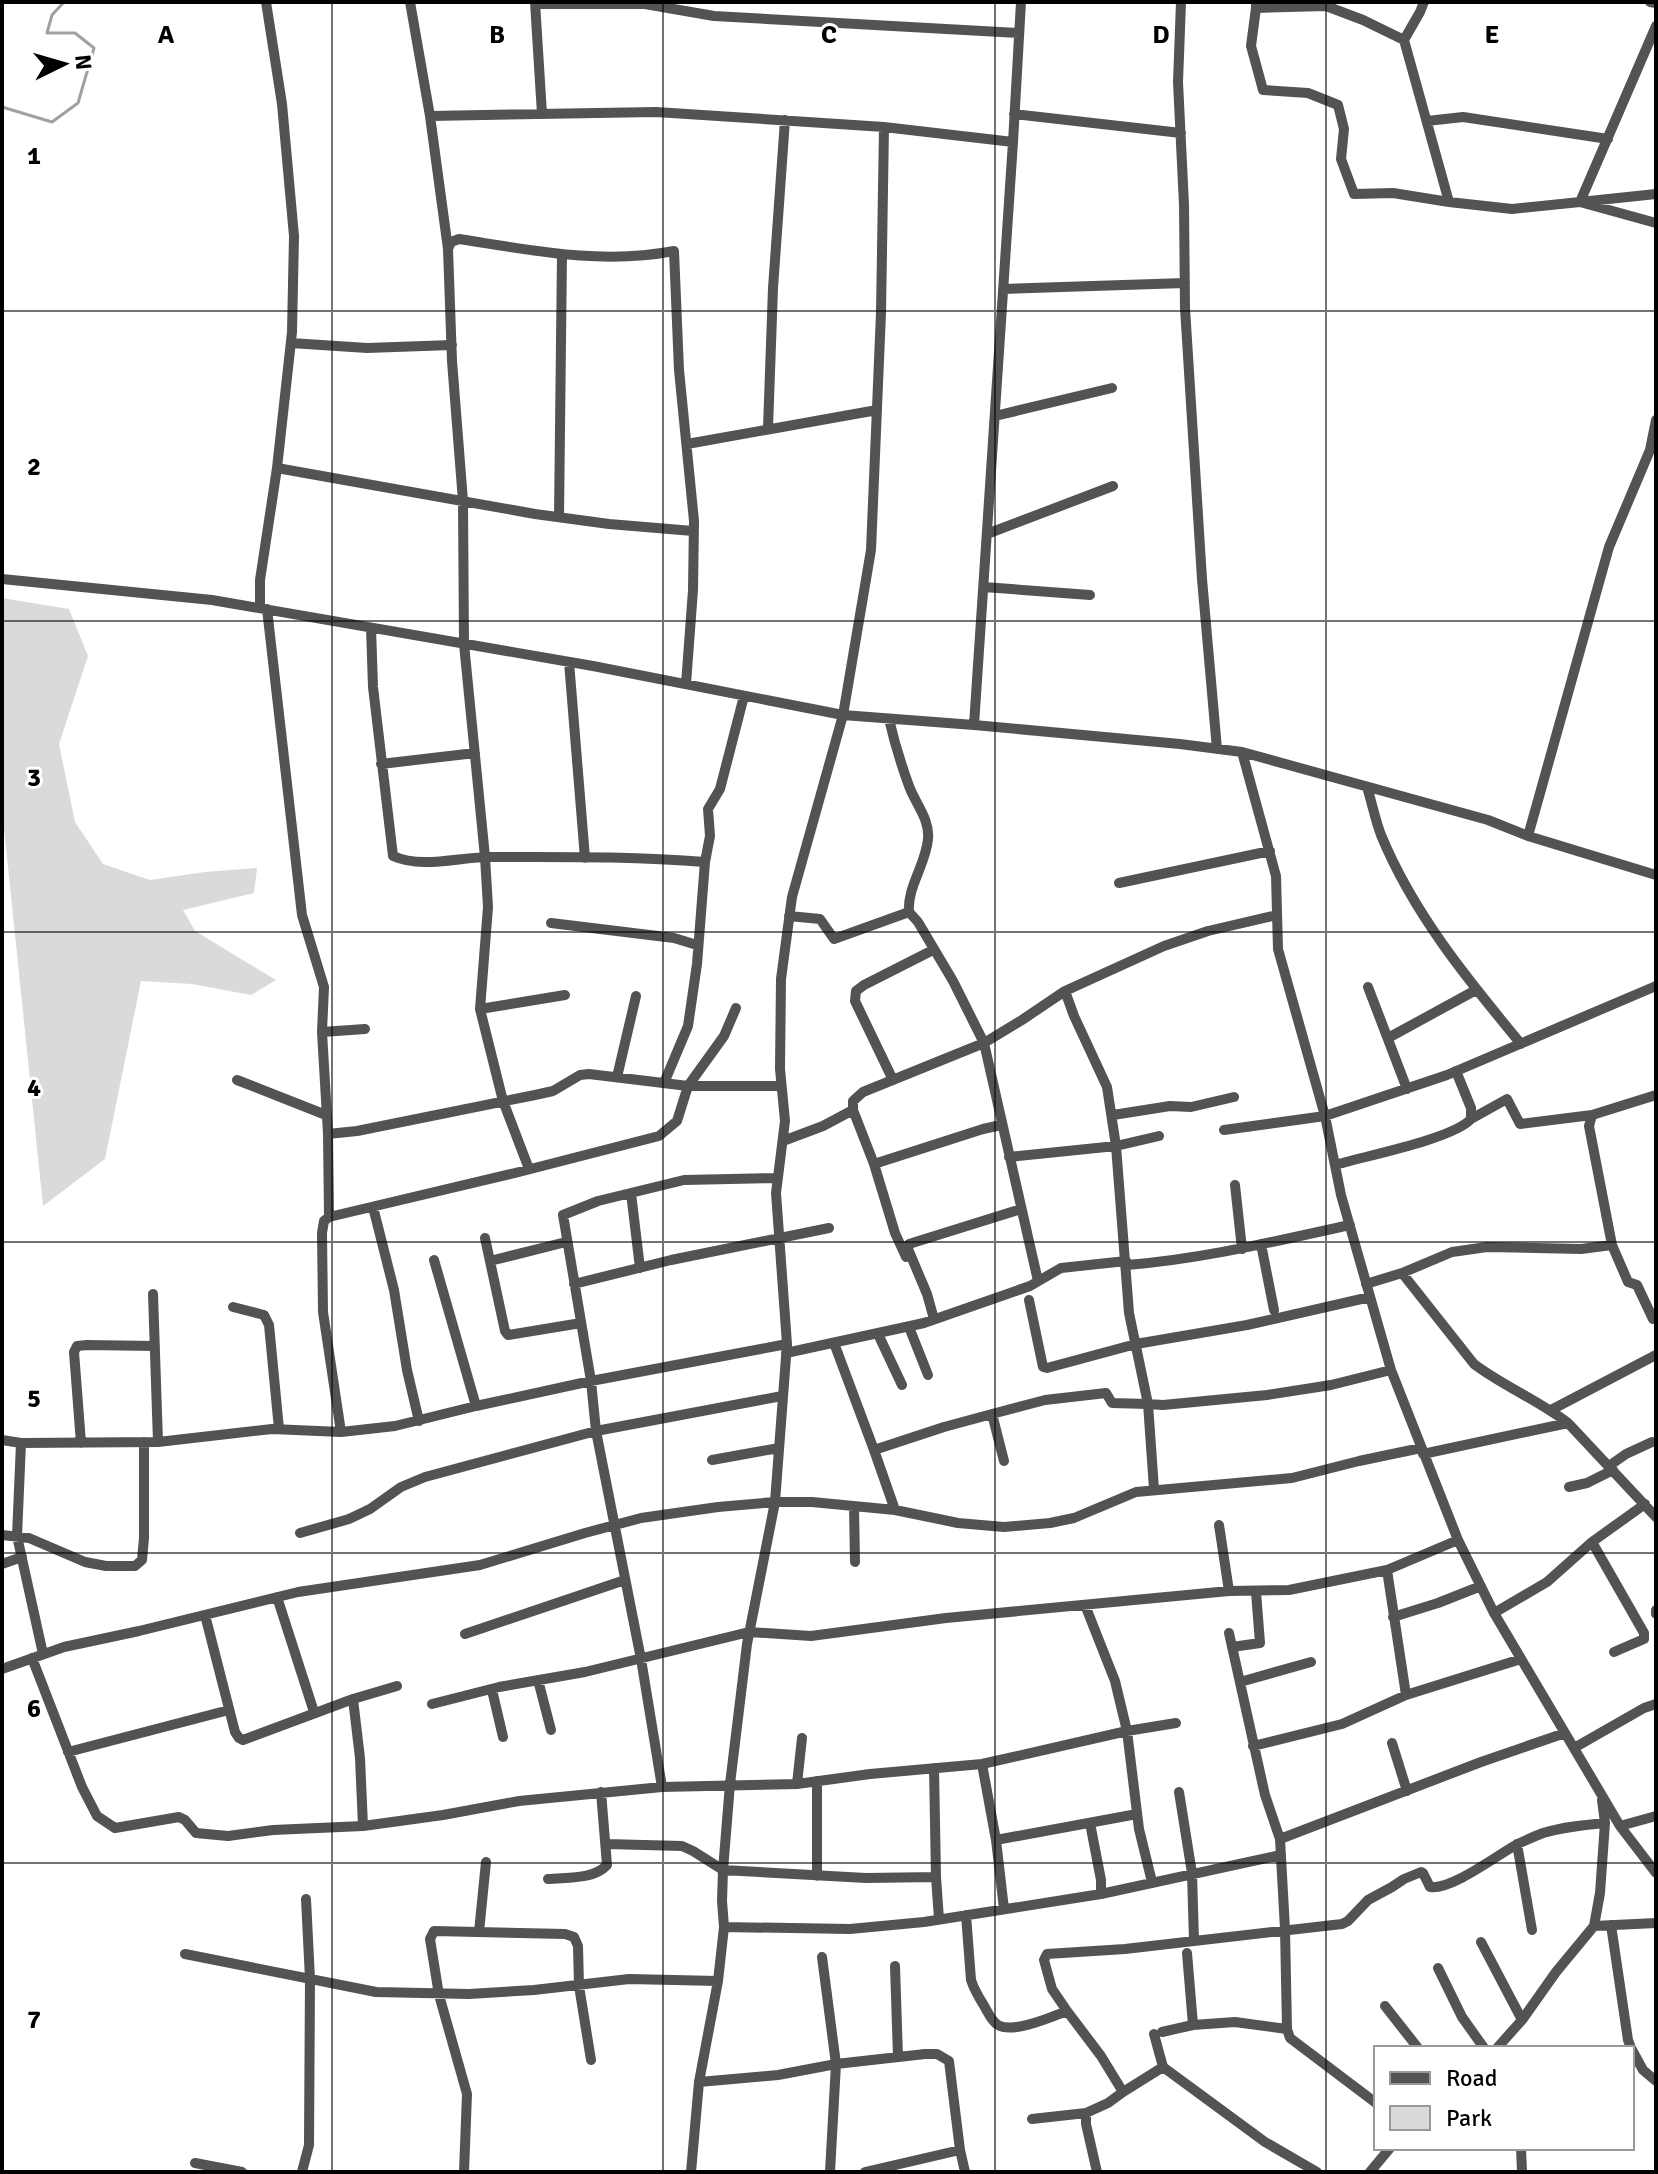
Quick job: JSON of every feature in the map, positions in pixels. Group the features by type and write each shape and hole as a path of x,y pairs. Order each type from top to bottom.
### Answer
{"street":[{"path":"266,2 282,104 294,236 291,343 260,580 293,823 302,915 324,987 322,1032 329,1217"},
{"path":"410,2 430,116 448,249 463,501 464,644 488,907 480,1009 503,1101 529,1169"},
{"path":"974,725 1021,2"},
{"path":"1181,2 1178,82 1185,283 1202,579 1217,749"},
{"path":"1424,2 1404,40 1449,202"},
{"path":"1650,2 1656,3"},
{"path":"542,114 535,3 645,4 714,16 1019,33"},
{"path":"1404,40 1337,6 1256,5 1251,46 1263,90 1308,93 1338,105 1344,129 1341,159 1354,194 1393,193 1512,209 1656,194"},
{"path":"1580,202 1656,26"},
{"path":"430,116 656,112 884,127 1013,142"},
{"path":"1014,114 1181,133"},
{"path":"1427,121 1463,117 1608,139"},
{"path":"768,428 773,288 785,120"},
{"path":"691,2172 699,2082 718,1981 724,1927 723,1870 730,1784 749,1632 775,1502 786,1348 776,1193 785,1107 781,1086 781,979 792,897 843,715 871,550 881,313 884,127"},
{"path":"1580,202 1656,223"},
{"path":"448,249 451,242 459,239 584,258 674,251 679,370 693,531 693,590 686,684"},
{"path":"559,517 562,254"},
{"path":"1003,289 1185,283"},
{"path":"291,343 367,348 452,345"},
{"path":"995,416 1112,388"},
{"path":"687,444 877,410"},
{"path":"1528,836 1609,547 1653,451 1656,420"},
{"path":"277,468 559,517 693,531"},
{"path":"987,534 1113,486"},
{"path":"2,579 212,600 569,662 843,715 1242,752 1488,820 1528,836 1656,875"},
{"path":"984,587 1090,595"},
{"path":"371,628 373,687 393,856 429,861 485,857 645,857 705,862"},
{"path":"569,662 585,858"},
{"path":"664,1083 688,1026 710,836 708,809 720,789 744,696"},
{"path":"889,719 910,790 928,828 928,839 910,895 909,912 953,981 984,1043 1038,1281"},
{"path":"1242,752 1276,876 1278,949 1391,1370 1458,1540 1494,1613 1620,1826 1656,1873"},
{"path":"381,764 475,753"},
{"path":"1367,787 1380,832 1396,867 1436,935 1521,1044"},
{"path":"1119,883 1270,851"},
{"path":"789,916 820,919 834,939 909,912"},
{"path":"906,1259 853,1110 853,1101 863,1092 984,1043 1065,991 1164,946 1208,931 1277,915"},
{"path":"551,923 674,938 697,945"},
{"path":"893,1080 855,1001 856,991 933,950"},
{"path":"1224,1130 1325,1116 1407,1089 1656,986"},
{"path":"1368,987 1407,1089"},
{"path":"1388,1038 1476,990"},
{"path":"1065,991 1107,1087 1113,1115 1129,1313 1148,1404 1154,1489"},
{"path":"480,1009 565,995"},
{"path":"617,1077 636,996"},
{"path":"341,1432 323,1312 324,1221 329,1217 659,1136 677,1121 688,1086 724,1036 736,1008"},
{"path":"322,1032 365,1029"},
{"path":"1456,1071 1471,1108 1471,1119"},
{"path":"328,1134 357,1131 553,1091 580,1075 589,1074 688,1086 781,1086"},
{"path":"237,1080 326,1115"},
{"path":"1335,1165 1445,1135 1507,1099 1520,1124 1592,1115 1656,1095"},
{"path":"1113,1115 1170,1106 1191,1107 1234,1097"},
{"path":"783,1141 823,1126 853,1110"},
{"path":"1592,1115 1589,1126 1612,1245 1628,1282 1637,1285 1655,1320"},
{"path":"874,1164 1001,1125"},
{"path":"1009,1157 1116,1146 1159,1136"},
{"path":"662,1787 641,1659 596,1431 591,1381 563,1215 598,1201 684,1180 777,1178"},
{"path":"1235,1185 1242,1249"},
{"path":"631,1193 640,1268"},
{"path":"373,1207 394,1290 419,1421"},
{"path":"934,1319 908,1249 909,1244 1021,1209"},
{"path":"2,1440 21,1443 158,1442 279,1429 341,1432 419,1421 591,1381 786,1348 834,1343 909,1327 1038,1281 1061,1268 1163,1262 1242,1249 1350,1225"},
{"path":"574,1284 829,1228"},
{"path":"485,1238 508,1335 581,1323"},
{"path":"490,1261 566,1242"},
{"path":"1261,1244 1274,1310"},
{"path":"1366,1284 1452,1252 1487,1247 1581,1249 1612,1245"},
{"path":"434,1260 476,1406"},
{"path":"1402,1273 1474,1364 1568,1423 1656,1517"},
{"path":"153,1294 158,1442"},
{"path":"1029,1300 1043,1367 1047,1368 1136,1344 1247,1325 1370,1297"},
{"path":"233,1307 264,1315 269,1325 279,1429"},
{"path":"909,1327 928,1375"},
{"path":"878,1334 902,1385"},
{"path":"834,1343 895,1510"},
{"path":"81,1443 74,1352 77,1346 155,1346"},
{"path":"1551,1410 1656,1355"},
{"path":"874,1450 944,1427 1045,1400 1106,1393 1112,1403 1163,1405 1267,1395 1331,1385 1391,1370"},
{"path":"300,1533 349,1519 370,1509 401,1487 425,1477 596,1431 782,1396"},
{"path":"992,1414 1004,1461"},
{"path":"2,1669 64,1647 298,1592 480,1565 641,1518 718,1507 812,1502 895,1510 958,1523 1004,1527 1050,1523 1074,1518 1128,1494 1154,1489 1292,1478 1359,1461 1568,1423"},
{"path":"2,1535 29,1538 85,1562 135,1566 142,1560 144,1538 144,1442"},
{"path":"1569,1487 1587,1483 1626,1454 1652,1442"},
{"path":"21,1443 17,1536 43,1654"},
{"path":"712,1460 779,1448"},
{"path":"1494,1613 1547,1582 1592,1542 1645,1504"},
{"path":"854,1506 855,1562"},
{"path":"1219,1525 1229,1591"},
{"path":"432,1704 585,1672 749,1632 811,1636 946,1618 1229,1591 1289,1590 1387,1570 1458,1540"},
{"path":"1592,1542 1644,1633 1644,1639 1614,1652"},
{"path":"2,1564 22,1557"},
{"path":"1387,1570 1406,1695"},
{"path":"465,1634 625,1580"},
{"path":"1393,1617 1481,1586"},
{"path":"1232,1647 1260,1643 1256,1592"},
{"path":"277,1597 314,1712"},
{"path":"1085,1605 1115,1681 1127,1731 1137,1814 1152,1882"},
{"path":"205,1615 235,1732 243,1740 314,1712 397,1686"},
{"path":"1229,1633 1265,1795 1280,1839 1287,2029 1290,2038 1374,2101"},
{"path":"32,1658 82,1787 97,1816 115,1828 173,1817 185,1820 196,1833 228,1836 273,1830 363,1826 519,1801 601,1792 730,1784 797,1784 982,1764 1176,1723"},
{"path":"1253,1746 1342,1724 1406,1695 1521,1659"},
{"path":"1240,1682 1311,1662"},
{"path":"538,1680 551,1730"},
{"path":"492,1690 503,1737"},
{"path":"353,1699 363,1826"},
{"path":"1574,1748 1656,1704"},
{"path":"68,1752 229,1710"},
{"path":"1280,1839 1565,1733"},
{"path":"797,1784 802,1738"},
{"path":"1392,1743 1407,1791"},
{"path":"982,1764 996,1840 1004,1909"},
{"path":"934,1768 939,1919"},
{"path":"817,1781 817,1876"},
{"path":"548,1879 593,1875 607,1865 601,1792"},
{"path":"1179,1792 1192,1873 1194,1941"},
{"path":"1499,2046 1594,1926 1600,1893 1605,1823 1601,1794"},
{"path":"996,1840 1137,1814"},
{"path":"1620,1826 1656,1816"},
{"path":"1090,1823 1101,1894"},
{"path":"1123,2092 1052,1989 1044,1960 1047,1954 1342,1924 1368,1900 1421,1872 1430,1887 1442,1887 1517,1844 1558,1830 1605,1823"},
{"path":"606,1844 682,1846 723,1870 866,1878 936,1877"},
{"path":"1517,1844 1532,1930"},
{"path":"724,1927 850,1929 939,1919 1101,1894 1281,1855"},
{"path":"479,1932 486,1862"},
{"path":"302,2172 309,2145 310,1979 306,1899"},
{"path":"966,1915 974,1989 999,2026 1010,2028 1026,2025 1067,2011"},
{"path":"1594,1926 1656,1923"},
{"path":"1611,1925 1631,2046"},
{"path":"464,2172 467,2094 439,1995 430,1939 434,1931 565,1934 574,1937 578,1946 579,1986 591,2060"},
{"path":"1481,1942 1522,2020"},
{"path":"1187,1953 1193,2025"},
{"path":"185,1954 376,1992 439,1995 579,1986 629,1979 718,1981"},
{"path":"822,1957 836,2064 830,2172"},
{"path":"895,1966 898,2057"},
{"path":"1438,1968 1462,2017 1483,2046"},
{"path":"1385,2006 1416,2046"},
{"path":"1287,2029 1235,2022 1193,2025 1158,2033 1163,2067 1265,2142 1317,2172"},
{"path":"1634,2053 1643,2070 1656,2081"},
{"path":"699,2082 937,2054 949,2061 965,2172"},
{"path":"1032,2119 1086,2113 1108,2103 1163,2067"},
{"path":"1086,2113 1097,2172"},
{"path":"865,2172 960,2150"},
{"path":"1370,2172 1388,2150"},
{"path":"1521,2150 1522,2172"},
{"path":"195,2163 242,2172"}],"green space":[{"path":"2,598 69,609 88,656 59,744 75,822 103,864 150,880 257,868 254,893 183,910 195,931 276,980 251,995 192,984 141,981 105,1159 43,1206 2,809"}],"waterway":[{"path":"2,107 52,122 78,103 94,48 75,33 47,33 52,15 64,2"}]}
